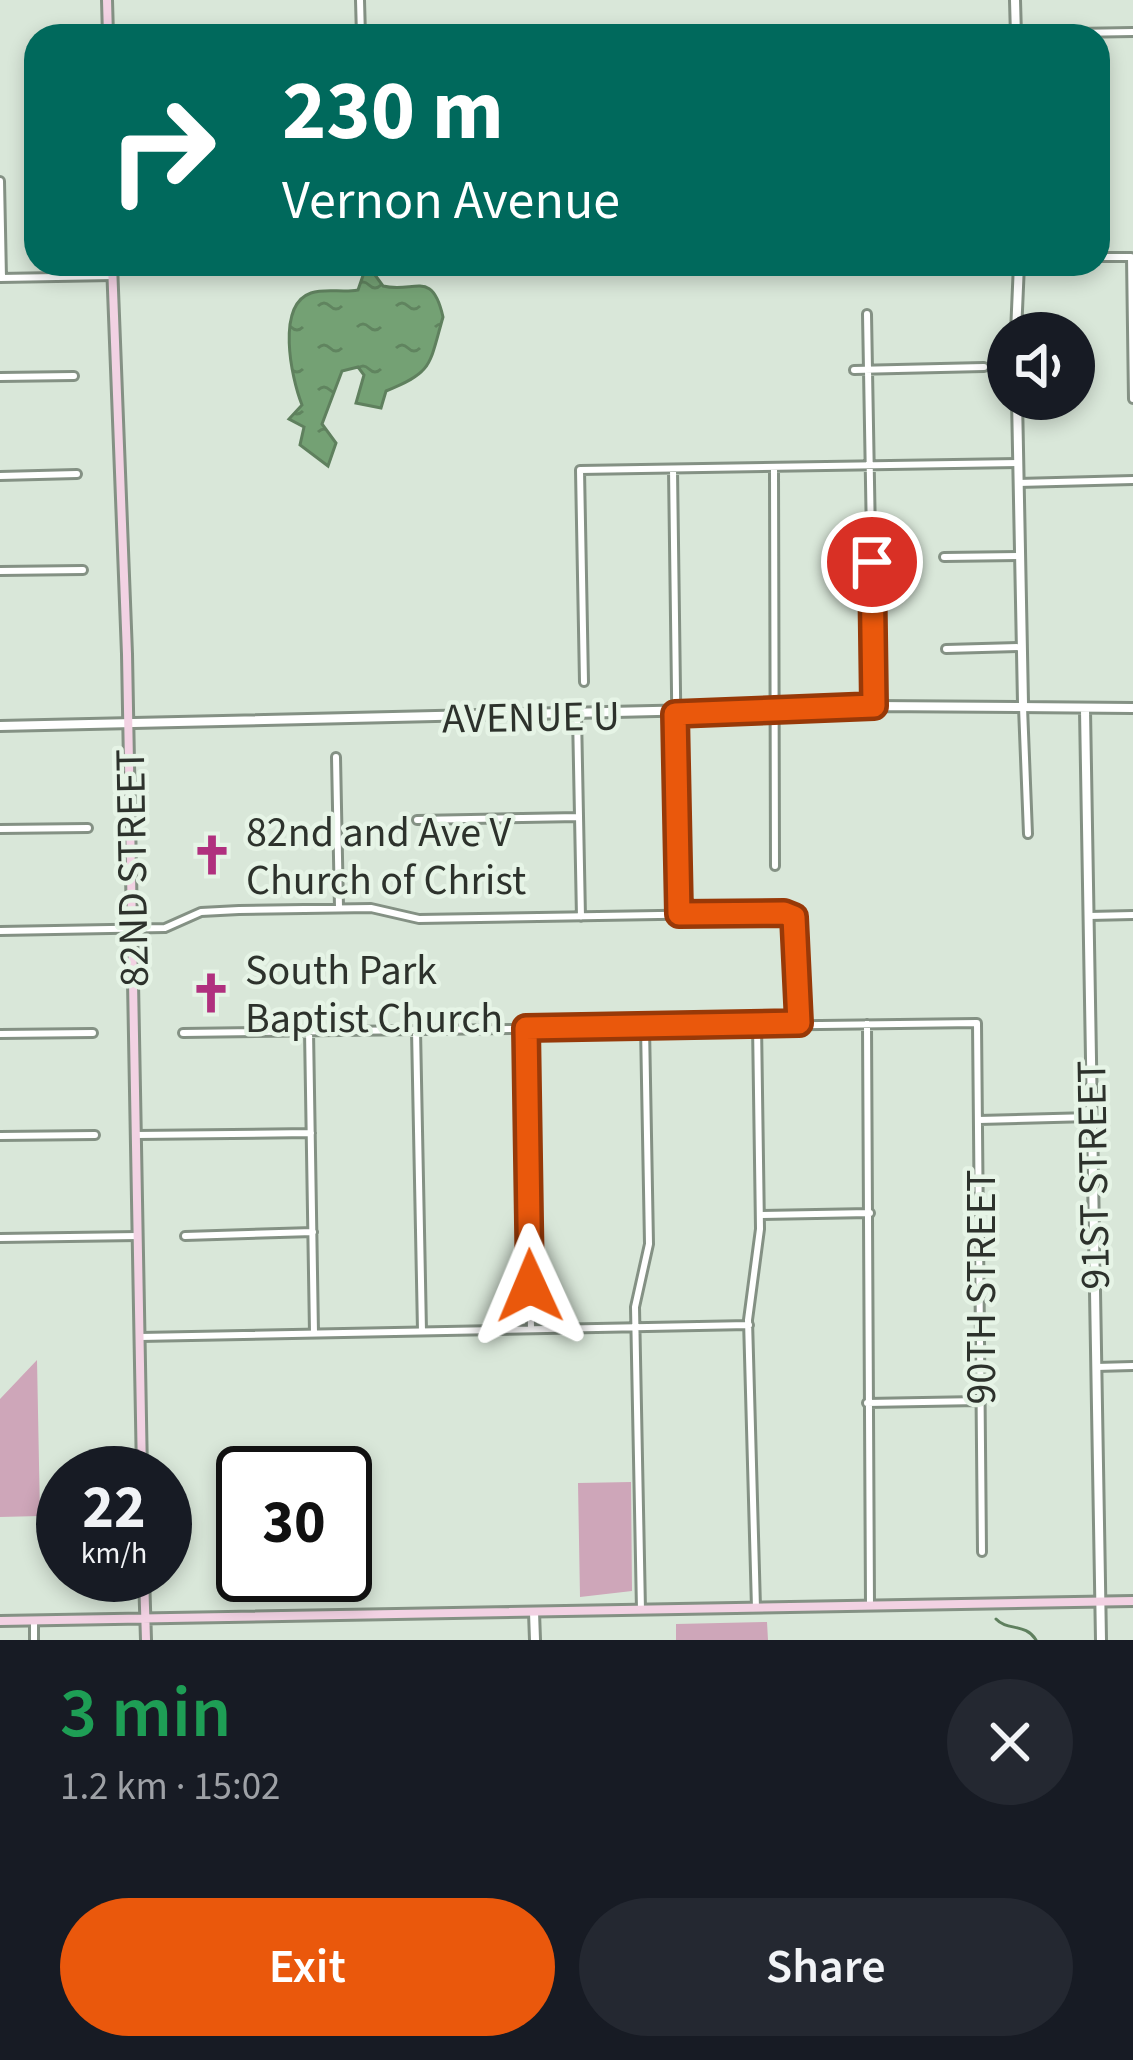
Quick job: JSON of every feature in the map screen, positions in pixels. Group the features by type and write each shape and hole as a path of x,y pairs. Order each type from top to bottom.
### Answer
{"main road":[{"name":"82ND STREET","path":"112,276 128,723 142,1446"},
{"path":"0,1621 1133,1601"},
{"path":"145,1602 146,1640"}],"street":[{"path":"0,182 1,278 75,276"},
{"path":"1132,257 1133,400"},
{"path":"1017,312 1018,276"},
{"path":"867,314 874,706"},
{"path":"854,370 984,367"},
{"path":"0,377 74,376"},
{"path":"1017,420 1028,834"},
{"path":"584,682 580,470 1018,463"},
{"path":"773,467 775,866"},
{"path":"674,469 679,914"},
{"path":"0,476 77,474"},
{"path":"1018,483 1133,480"},
{"path":"944,557 1020,556"},
{"path":"0,572 83,570"},
{"path":"946,649 1022,647"},
{"name":"AVENUE U","path":"0,726 775,712 874,706 1133,708"},
{"name":"91ST STREET","path":"1084,710 1101,1640"},
{"path":"578,716 581,916"},
{"path":"336,757 339,907"},
{"path":"418,820 579,817"},
{"path":"0,830 88,828"},
{"path":"0,932 165,928 201,912 339,907 371,908 419,919 784,913 794,917 799,1023"},
{"path":"1088,916 1133,915"},
{"name":"90TH STREET","path":"867,1024 977,1023 982,1552"},
{"path":"756,1608 748,1325 759,1215 757,1024"},
{"path":"183,1033 867,1024 870,1606"},
{"path":"641,1610 636,1328 638,1288 649,1244 645,1026"},
{"path":"526,1028 531,1329"},
{"path":"416,1030 422,1331"},
{"path":"309,1031 314,1334"},
{"path":"0,1034 93,1033"},
{"path":"979,1120 1091,1118"},
{"path":"136,1135 310,1133"},
{"path":"0,1136 94,1135"},
{"path":"759,1215 870,1213"},
{"path":"185,1236 313,1232"},
{"path":"0,1238 138,1236"},
{"path":"140,1337 748,1325"},
{"path":"1096,1366 1133,1366"},
{"path":"866,1403 979,1401"},
{"path":"534,1612 535,1640"},
{"path":"34,1620 34,1640"}],"shaded area":[{"path":"37,1360 36,1516 0,1517 0,1399"},
{"path":"631,1482 632,1591 580,1597 578,1483"},
{"path":"767,1622 768,1640 676,1640 676,1624"}],"water":[{"path":"363,276 376,276 383,286 427,288 439,302 443,317 427,365 386,391 381,408 356,403 364,375 358,367 342,371 322,424 336,443 328,466 300,445 304,427 289,419 302,405 291,360 290,326 300,300 311,293 358,290"}],"waterway":[{"path":"996,1619 1027,1631 1036,1640"}],"place":[{"name":"82nd and Ave V Church of Christ","path":"212,855"},
{"name":"South Park Baptist Church","path":"211,993"}],"route":[{"path":"530,1286 526,1028 799,1023 794,917 784,913 679,914 675,714 874,706 872,562"}]}
